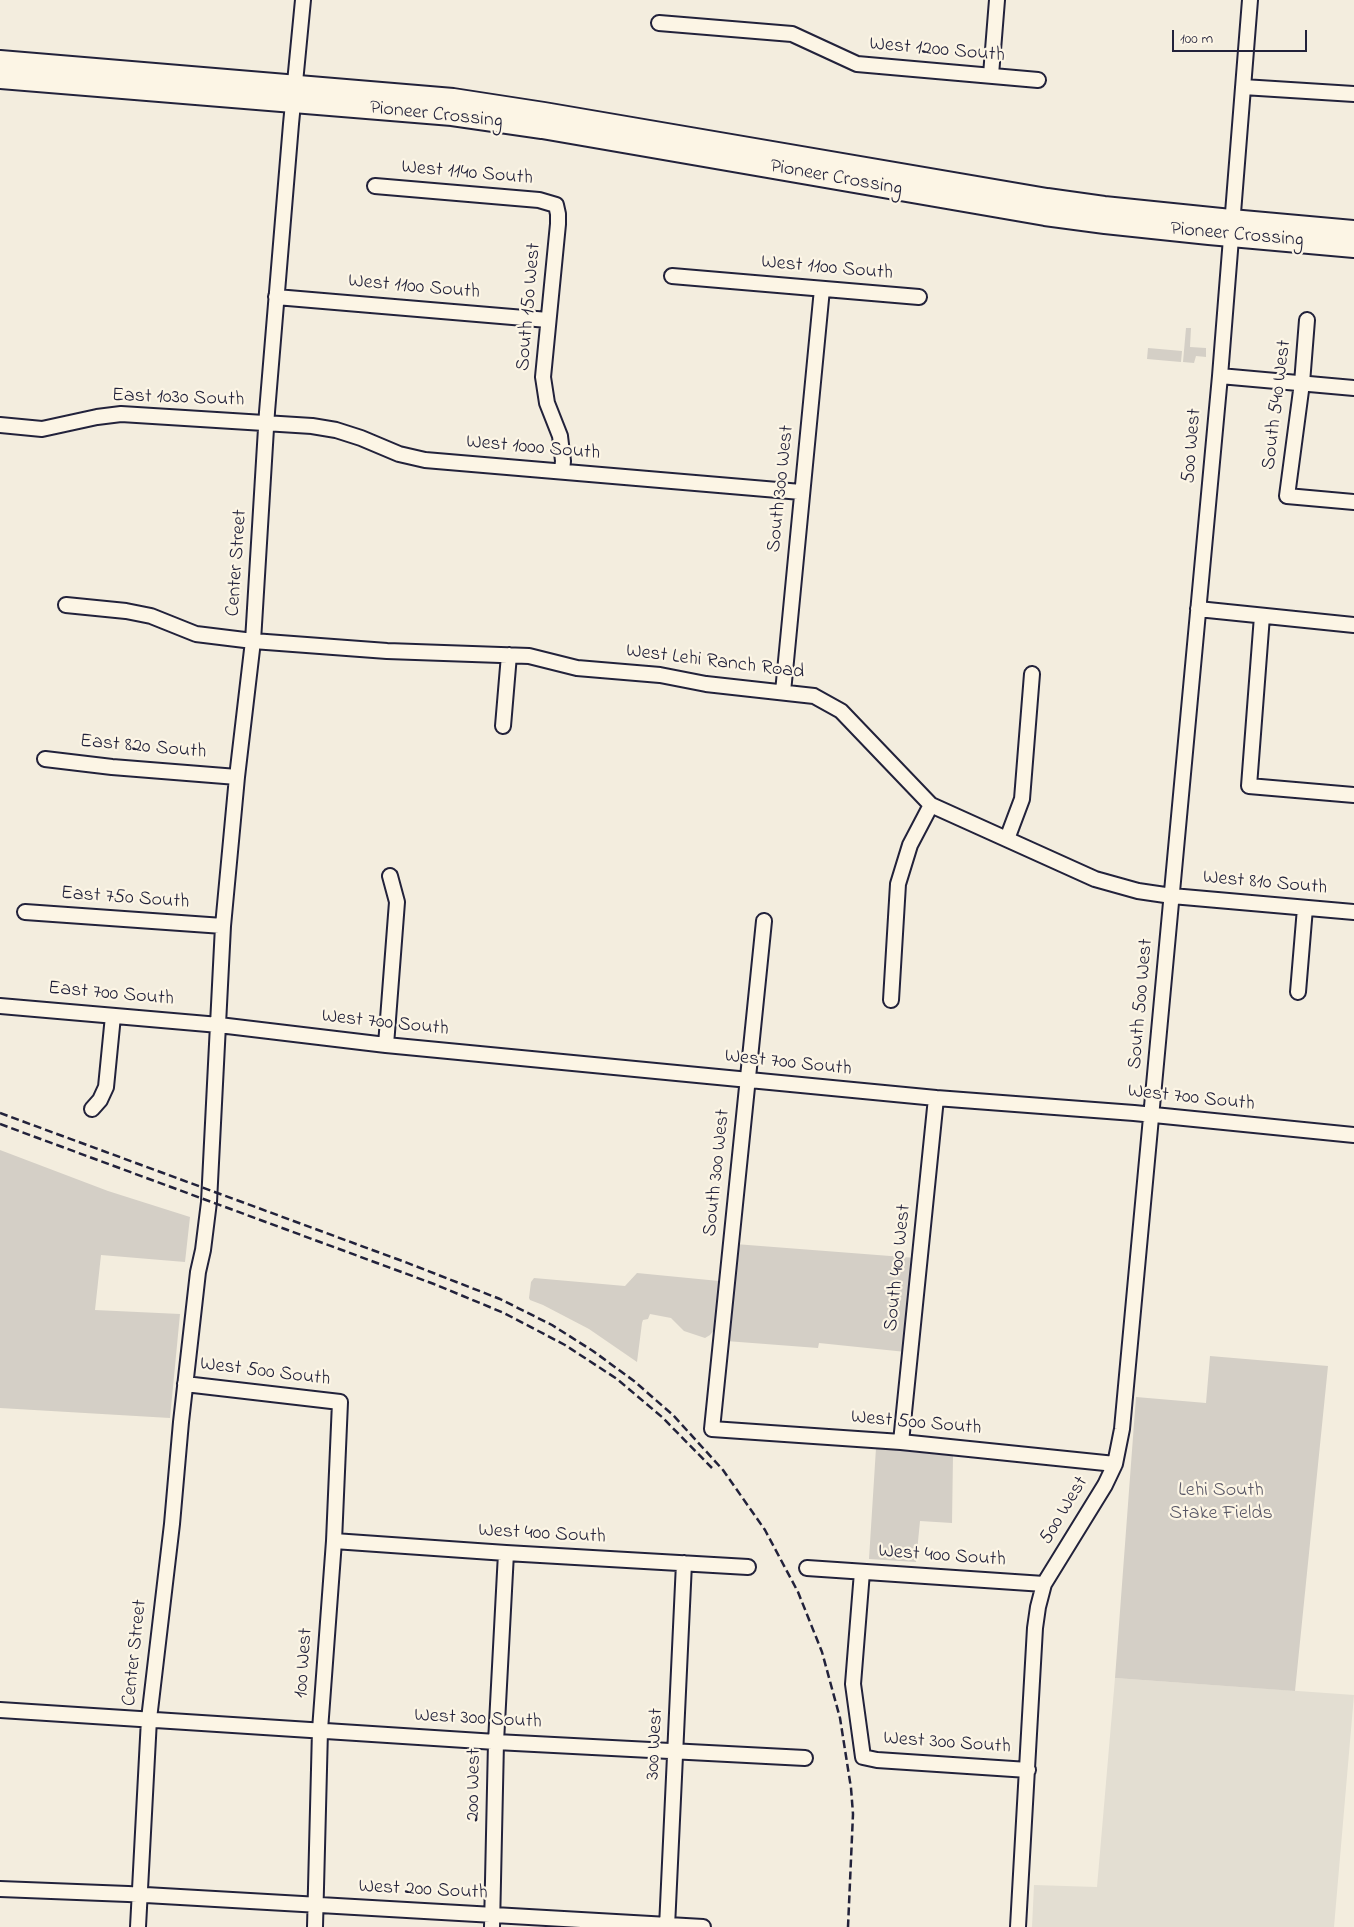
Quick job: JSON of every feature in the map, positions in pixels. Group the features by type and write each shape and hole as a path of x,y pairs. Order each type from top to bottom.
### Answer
{"highway":[{"path":"0,61 293,94"},
{"path":"0,78 293,94"},
{"name":"Pioneer Crossing","path":"293,94 453,99 498,105 1047,198 1354,247"},
{"name":"Pioneer Crossing","path":"1231,228 1354,231"}],"street":[{"name":"Center Street","path":"138,1927 149,1719 172,1524 198,1272 197,1250 207,1157 212,1137 223,926 237,777 253,641 266,423 293,94 303,0"},
{"path":"991,75 997,0"},
{"name":"500 West","path":"1172,896 1220,376 1250,0"},
{"name":"West 1200 South","path":"659,22 792,34 857,64 1038,80"},
{"path":"1243,87 1354,94"},
{"name":"West 1140 South","path":"374,186 539,200 556,205"},
{"name":"South 150 West","path":"556,205 558,224 543,377 547,403 560,436 562,471"},
{"name":"West 1100 South","path":"672,276 919,297"},
{"name":"South 300 West","path":"782,692 822,289"},
{"name":"West 1100 South","path":"276,297 548,320"},
{"name":"South 540 West","path":"1307,320 1302,383 1287,496 1354,502"},
{"path":"1220,376 1354,388"},
{"name":"East 1030 South","path":"0,425 42,429 97,417 121,414 266,423"},
{"name":"West 1000 South","path":"266,423 312,426 336,430 412,458 801,492"},
{"name":"West Lehi Ranch Road","path":"66,605 126,611 151,616 196,634 253,641 387,651 529,656 577,668 660,675 706,684 814,696 841,711 930,805 1095,879 1138,891 1172,896"},
{"path":"1198,609 1354,625"},
{"path":"1262,616 1249,786 1354,795"},
{"path":"503,726 508,656"},
{"path":"1007,839 1022,799 1032,674"},
{"name":"East 820 South","path":"45,759 112,767 237,777"},
{"path":"891,1000 898,884 910,845 930,805"},
{"path":"386,1045 397,902 390,876"},
{"name":"West 810 South","path":"1172,896 1354,912"},
{"name":"South 500 West","path":"1152,1116 1172,896"},
{"path":"1298,992 1305,908"},
{"name":"East 750 South","path":"25,912 223,926"},
{"name":"South 300 West","path":"712,1429 764,921"},
{"name":"East 700 South","path":"0,1006 219,1025"},
{"path":"92,1109 100,1100 106,1087 113,1016"},
{"name":"West 700 South","path":"219,1025 386,1045 1354,1136"},
{"name":"South 400 West","path":"902,1442 936,1098"},
{"name":"500 West","path":"1018,1927 1035,1628 1044,1584 1105,1485 1115,1464 1122,1429 1152,1116"},
{"name":"West 500 South","path":"185,1384 340,1402"},
{"name":"100 West","path":"315,1927 320,1730 334,1541 340,1402"},
{"name":"West 500 South","path":"712,1429 902,1442 1115,1464"},
{"name":"West 400 South","path":"334,1541 748,1567"},
{"name":"200 West","path":"492,1921 496,1742 506,1553"},
{"name":"300 West","path":"667,1926 684,1563"},
{"name":"West 400 South","path":"807,1568 1044,1584"},
{"name":"West 300 South","path":"862,1572 853,1684 864,1757 877,1760 1028,1770"},
{"name":"West 300 South","path":"0,1710 496,1742 805,1758"},
{"name":"West 200 South","path":"0,1889 140,1895 316,1906 492,1921 703,1927"}],"shaded area":[{"path":"1115,1678 1354,1695 1334,1927 1032,1927 1034,1885 1097,1887"}],"green space":[{"path":"1186,328 1191,328 1190,347 1206,348 1206,357 1196,356 1194,363 1183,362"},
{"path":"1148,348 1182,351 1181,362 1147,359"},
{"path":"0,1150 108,1191 190,1217 185,1262 101,1255 95,1310 180,1314 170,1418 0,1408"},
{"path":"735,1244 916,1258 906,1352 819,1343 818,1348 726,1341"},
{"path":"637,1273 719,1281 715,1329 705,1338 684,1331 671,1318 650,1314 648,1319 643,1320 642,1323 637,1362 589,1329 529,1298 531,1282 534,1278 625,1286"},
{"name":"Lehi South Stake Fields","path":"1210,1356 1328,1366 1295,1691 1115,1678 1136,1397 1206,1403"},
{"path":"876,1448 953,1456 952,1523 920,1521 916,1562 869,1559"}],"railway":[{"path":"0,1113 405,1262 500,1299 552,1325 593,1351 634,1381 673,1415 723,1470 765,1530 798,1592 822,1652 840,1718 851,1788 853,1814 848,1927"},
{"path":"0,1124 434,1284 504,1313 565,1345 617,1379 662,1417 712,1468"}]}
